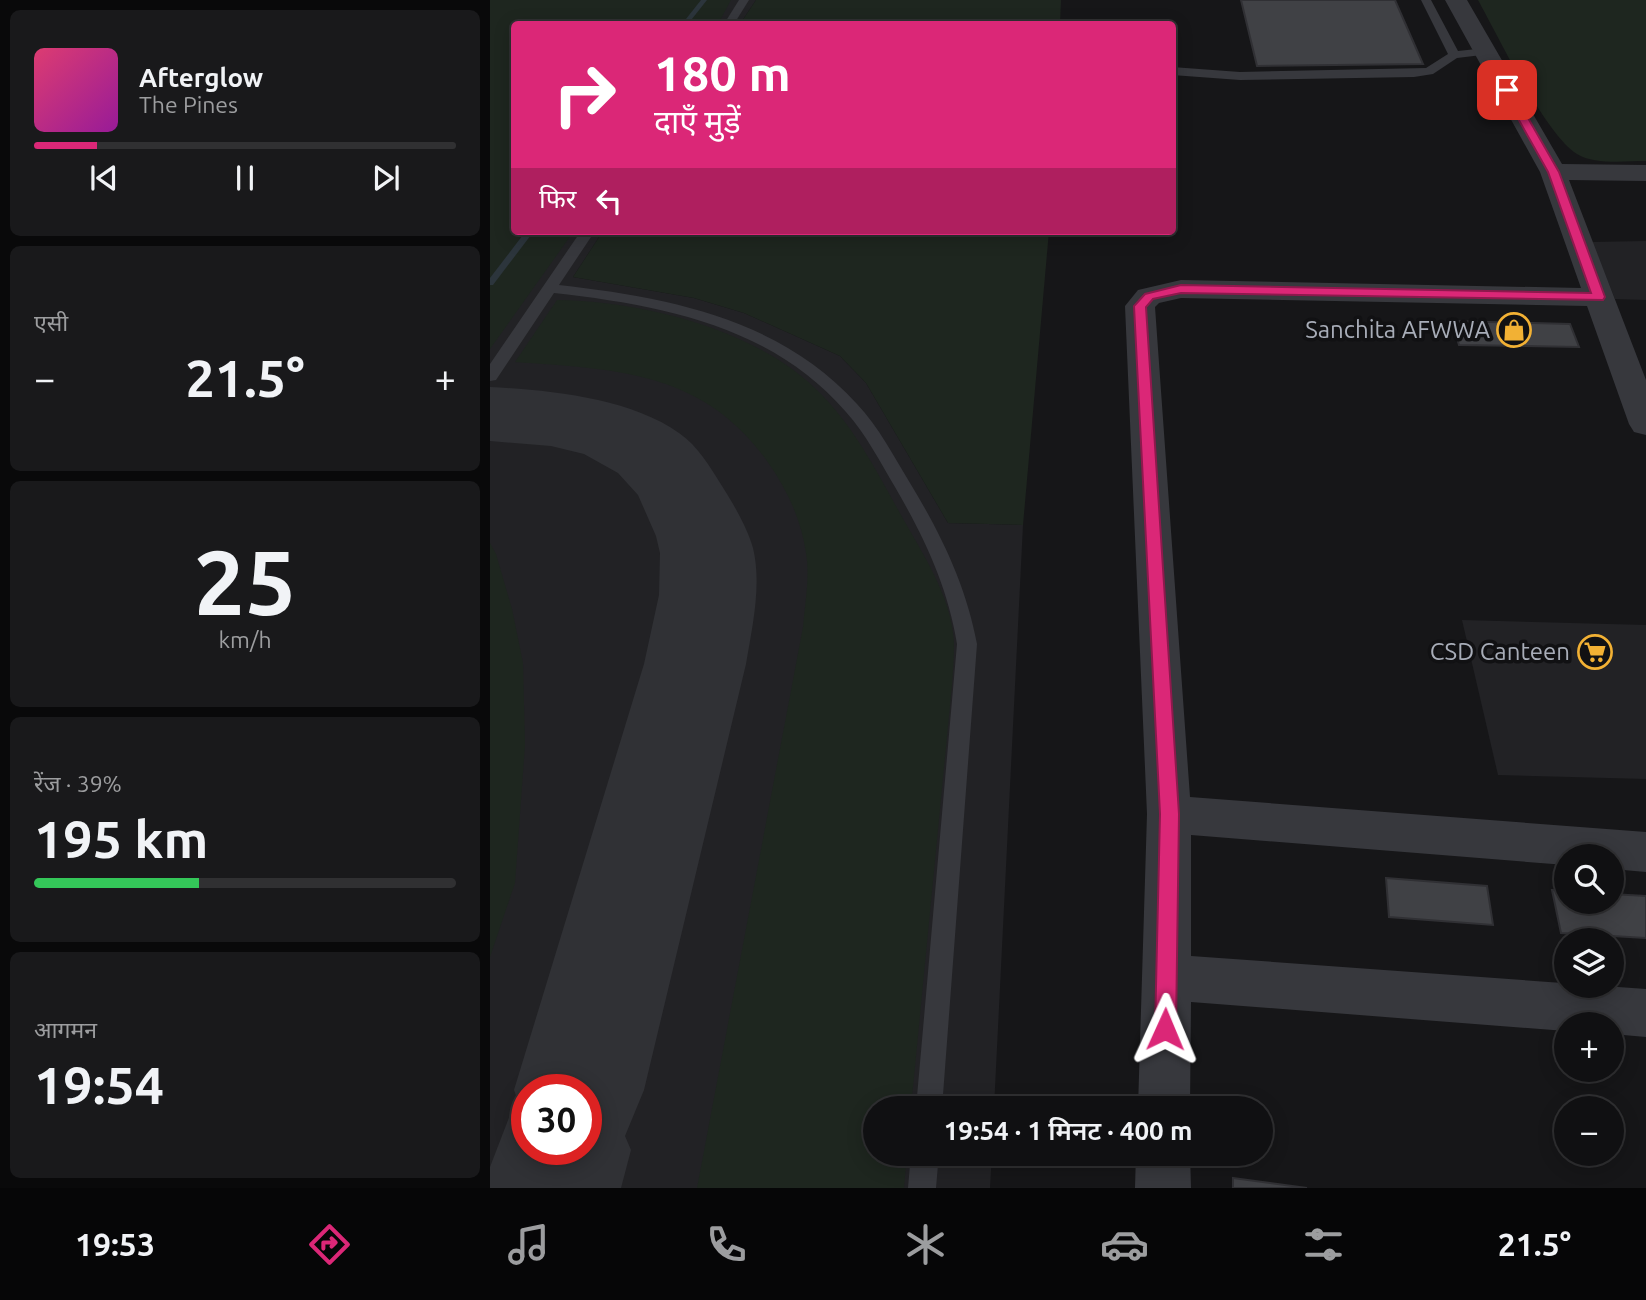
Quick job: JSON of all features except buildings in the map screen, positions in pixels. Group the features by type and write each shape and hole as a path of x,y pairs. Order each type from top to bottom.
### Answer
{"street":[{"path":"1457,0 1553,172 1646,424"},
{"path":"1553,172 1646,173"},
{"path":"1164,1096 1169,814 1140,306 1149,296 1181,289 1598,297"},
{"path":"1169,814 1646,852"},
{"path":"1166,977 1646,1013"},
{"path":"1163,1166 1163,1188"}],"lane":[{"path":"731,21 744,0"},
{"path":"1426,0 1454,55"},
{"path":"1176,71 1240,76 1414,73 1429,71 1454,55 1486,52"},
{"path":"490,376 585,235"},
{"path":"550,288 618,296 687,311 732,325 767,340 796,358 822,378 852,409 911,499 937,550 964,616 967,644 930,1096"},
{"path":"922,1188 924,1166"}],"shaded area":[{"path":"490,0 756,0 742,21 511,21 511,235 600,235 573,277 694,298 744,313 840,356 866,383 948,523 1023,525 995,1096 863,1096 863,1166 991,1166 990,1188 490,1188"},
{"path":"490,0 731,0 720,21 511,21 511,235 571,235 490,349"},
{"path":"756,0 1061,0 1060,21 742,21"},
{"path":"1478,0 1646,0 1646,161 1592,160 1577,154 1564,143 1523,83"},
{"path":"600,235 1049,235 1023,525 948,523 866,383 840,356 744,313 694,298 573,277"},
{"path":"1646,241 1646,300 1615,299 1592,242"},
{"path":"557,300 626,306 663,313 734,337 797,372 822,395 856,438 927,560 948,608 954,642 912,1096 863,1096 863,1166 906,1166 904,1188 697,1188 803,627 806,553 797,516 787,493 767,461 742,431 715,409 686,392 654,380 622,373 515,362"},
{"path":"490,543 496,554 512,609 523,663 525,745 515,883 490,957"},
{"path":"1462,620 1646,625 1646,779 1498,775"}],"waterway":[{"path":"687,21 704,0"},
{"path":"490,283 527,235"}],"taxiway":[{"path":"490,414 551,419 594,428 633,443 649,453 670,475 681,492 707,553 707,595 695,664 583,1074"},
{"path":"552,1188 559,1165"}],"place":[{"name":"Sanchita AFWWA","path":"1514,330"},
{"name":"CSD Canteen","path":"1595,652"}],"route":[{"path":"1165,1029 1169,814 1140,306 1149,296 1181,289 1598,297 1553,172 1507,90"}]}
